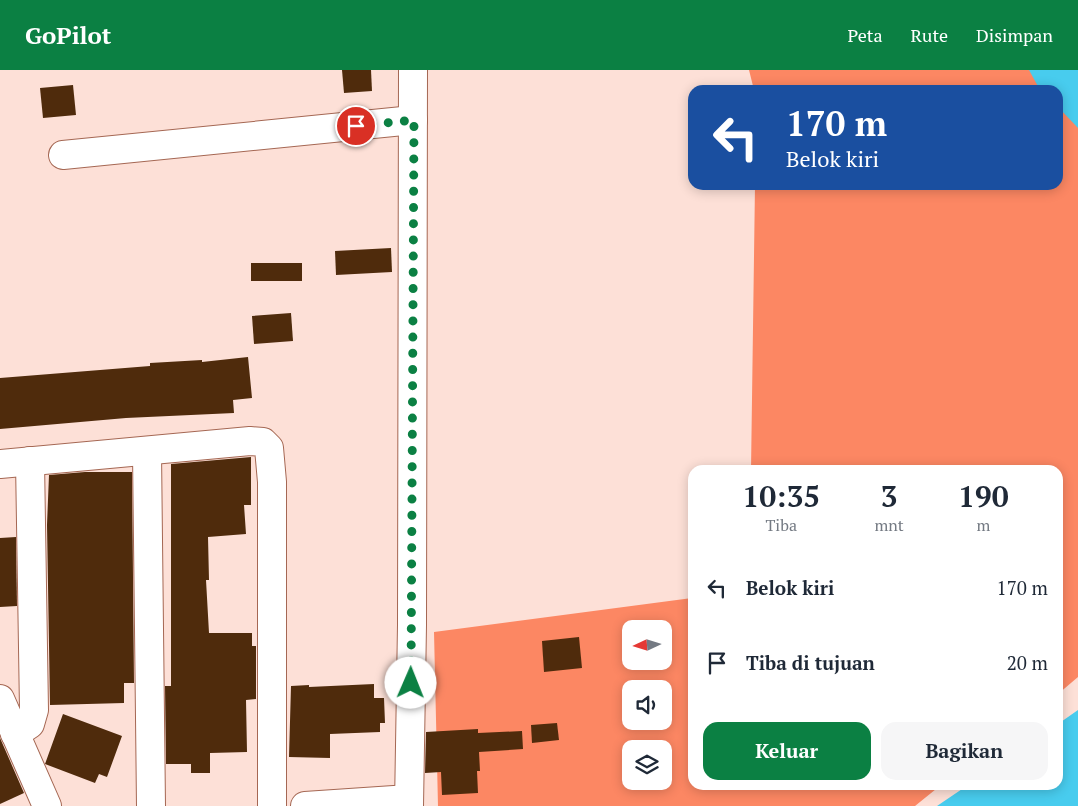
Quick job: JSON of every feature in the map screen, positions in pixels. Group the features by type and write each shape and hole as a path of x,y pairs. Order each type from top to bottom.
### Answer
{"street":[{"path":"305,806 409,802 412,625 413,70"},
{"path":"63,155 414,120"},
{"path":"0,464 147,452 250,441 263,442 270,451 272,806"},
{"path":"147,452 151,806"},
{"path":"16,734 30,724 34,710 30,461"},
{"path":"0,699 48,806"}],"shaded area":[{"path":"749,70 1055,70 1078,99 1078,677 1063,690 1063,465 751,465 755,190 1063,190 1063,85 753,85"},
{"path":"688,599 688,790 935,790 915,806 438,806 434,632"}],"water":[{"path":"1029,70 1078,70 1078,128 1063,112 1063,85 1037,85"},
{"path":"1078,710 1078,806 937,806 961,790 1063,790 1063,720"}],"building":[{"path":"342,70 371,70 372,91 344,93"},
{"path":"73,85 76,115 43,118 40,88"},
{"path":"391,248 392,272 336,275 335,251"},
{"path":"251,263 302,263 302,281 251,281"},
{"path":"291,313 293,341 254,344 252,316"},
{"path":"248,357 252,398 233,400 234,413 126,418 0,429 0,378 150,366 150,363 202,360 202,362"},
{"path":"251,457 251,505 244,505 246,534 208,537 209,580 206,580 209,633 252,633 252,646 256,646 256,699 246,700 247,752 210,753 210,773 191,773 191,764 166,764 165,686 171,686 171,464"},
{"path":"85,472 132,472 134,683 124,683 124,703 50,705 47,525 49,475"},
{"path":"16,537 17,606 0,607 0,538"},
{"path":"579,637 582,668 544,672 542,641"},
{"path":"374,684 374,698 384,698 385,723 380,723 380,732 330,734 330,758 289,757 291,686"},
{"path":"63,714 122,736 107,777 99,774 95,783 45,764"},
{"path":"557,723 559,740 532,743 531,725"},
{"path":"478,729 478,733 522,731 523,749 479,752 480,771 477,771 478,793 442,795 441,772 425,773 426,732"},
{"path":"0,738 24,793 0,804"}],"route":[{"path":"356,126 414,120 411,683"}]}
